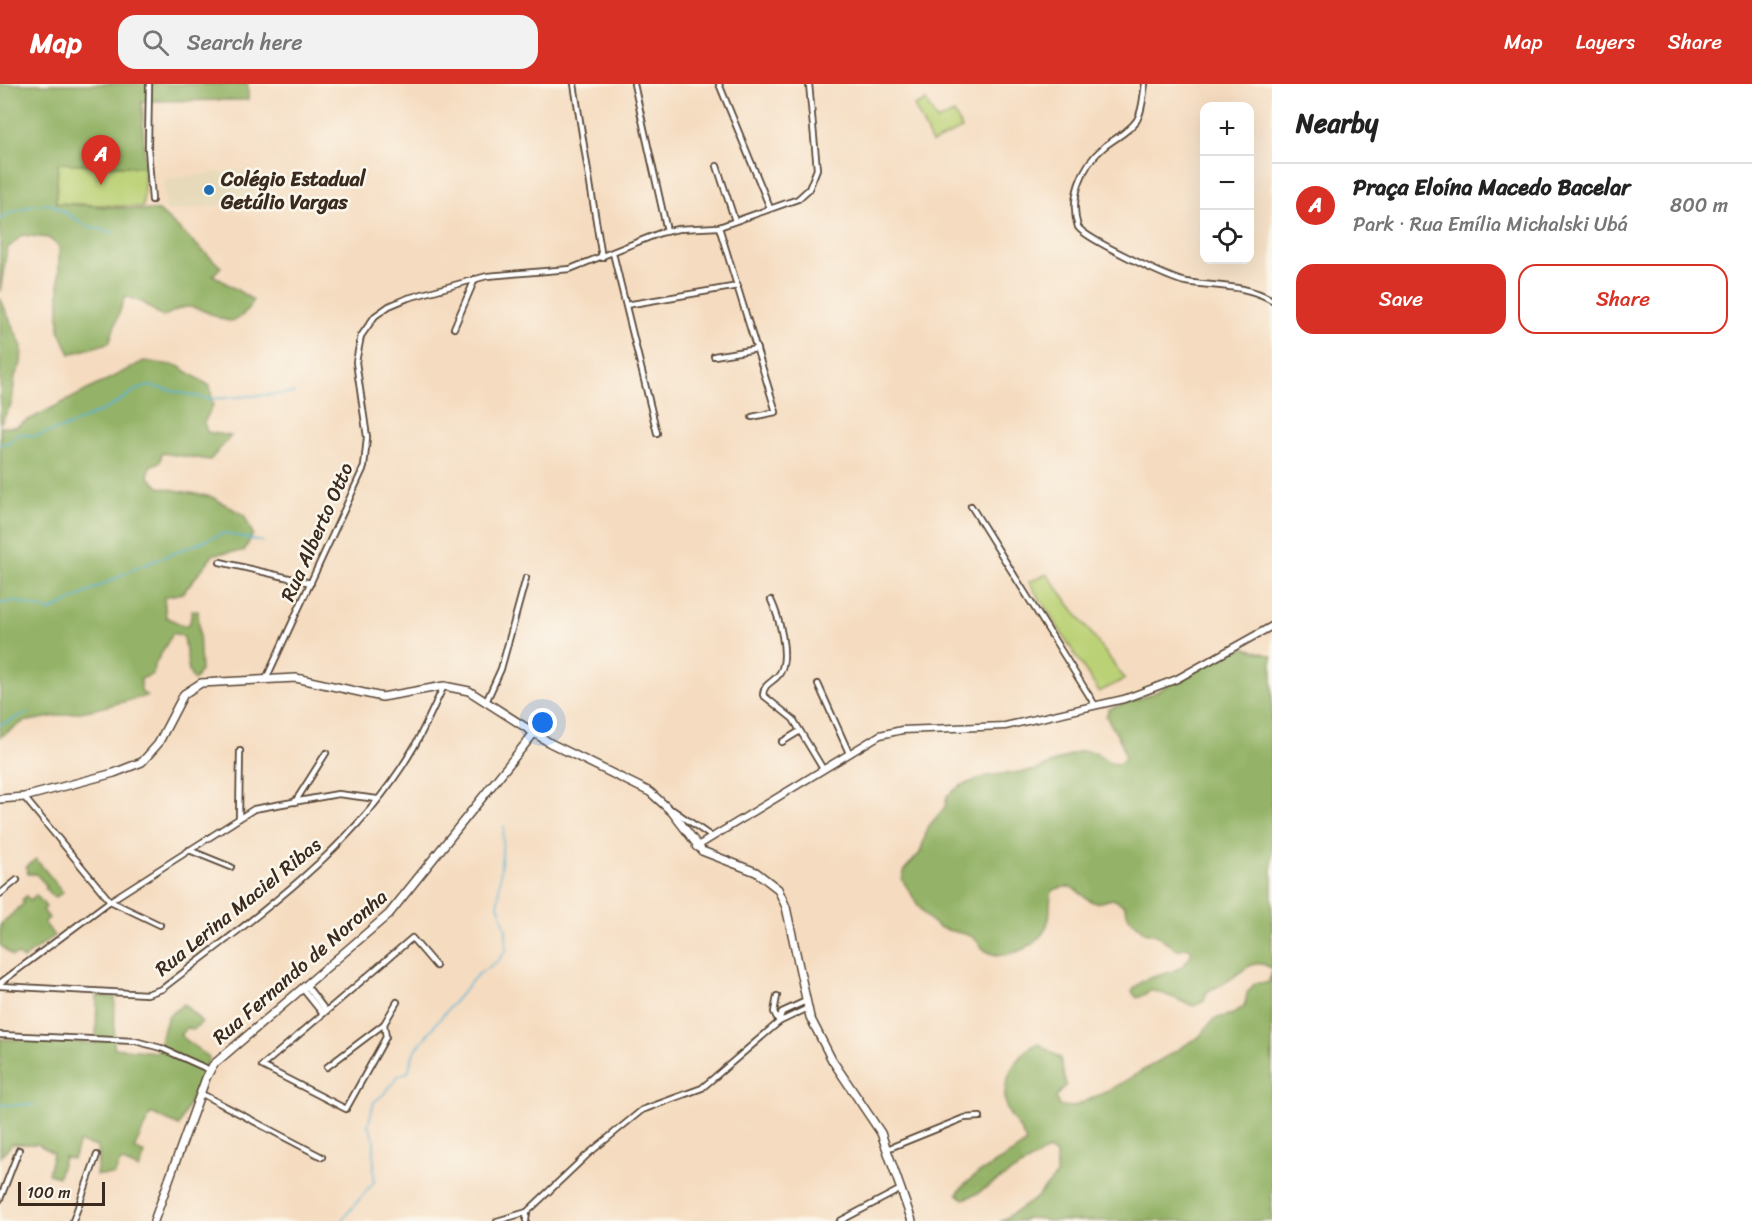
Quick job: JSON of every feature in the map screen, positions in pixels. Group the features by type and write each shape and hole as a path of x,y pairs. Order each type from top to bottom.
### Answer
{"main road":[{"path":"0,798 24,797 114,773 142,762 158,744 179,700 194,686 209,682 267,678 303,679 374,696 444,686 462,688 534,733 644,789 666,806 696,846 709,855 756,872 778,889 786,907 807,1005 825,1049 872,1117 887,1149 912,1221"},
{"name":"Rua Fernando de Noronha","path":"153,1221 210,1070 398,904 534,733"}],"street":[{"path":"149,84 148,148 152,200"},
{"path":"574,84 602,258"},
{"path":"634,84 667,231"},
{"path":"719,84 770,208"},
{"name":"Rua Alberto Otto","path":"267,678 367,458 367,437 356,362 364,329 375,316 389,306 475,279 504,273 560,271 602,258 667,231 719,226 804,195 815,176 817,152 809,84"},
{"path":"1145,84 1138,118 1130,129 1098,152 1083,173 1076,206 1078,227 1091,239 1172,278 1245,289 1272,300"},
{"path":"717,166 735,221"},
{"path":"719,226 776,412 752,417"},
{"path":"614,253 657,433"},
{"path":"454,328 475,279"},
{"path":"626,305 738,286"},
{"path":"714,356 757,349"},
{"path":"971,506 1095,705"},
{"path":"220,562 311,583"},
{"path":"486,702 501,669 526,578"},
{"path":"771,600 781,625 782,663 779,674 764,687 763,694 790,715 823,769"},
{"path":"696,846 874,737 895,731 1005,726 1130,697 1163,685 1272,626"},
{"path":"818,684 849,753"},
{"name":"Rua Lerina Maciel Ribas","path":"0,985 147,994 158,992 307,875 342,841 377,799 414,748 444,686"},
{"path":"782,742 800,730"},
{"path":"239,818 240,751"},
{"path":"295,802 326,753"},
{"path":"0,985 110,901 254,809 338,794 377,799"},
{"path":"24,797 110,901 160,925"},
{"path":"666,806 712,837"},
{"path":"189,850 231,867"},
{"path":"0,894 17,880"},
{"path":"384,1024 386,1037 346,1109 262,1066 412,938 436,966"},
{"path":"304,986 325,1013"},
{"path":"777,996 774,1012 779,1022"},
{"path":"327,1067 384,1024 397,1002"},
{"path":"497,1221 527,1212 587,1155 636,1114 650,1105 702,1088 779,1022 782,1012 807,1005"},
{"path":"0,1035 135,1041 161,1048 210,1070"},
{"path":"200,1093 322,1157"},
{"path":"887,1149 964,1118 980,1117"},
{"path":"0,1199 19,1150"},
{"path":"73,1221 97,1155"},
{"path":"840,1221 901,1189"},
{"path":"526,1221 527,1212"}],"shaded area":[{"name":"Colégio Estadual Getúlio Vargas","path":"251,169 255,201 166,211 163,179"}],"green space":[{"path":"0,84 248,84 248,100 142,101 145,167 58,163 56,203 159,211 221,267 213,275 253,300 245,312 238,319 231,321 199,309 186,307 163,317 142,302 125,296 109,343 70,354 59,329 59,246 48,238 22,235 7,249 0,292"},
{"path":"926,101 937,121 954,113 962,129 932,143 914,106"},
{"path":"58,163 145,167 143,207 56,203"},
{"path":"0,298 22,347 21,364 15,376 12,403 0,424"},
{"path":"144,361 178,366 210,386 213,405 204,423 207,432 231,436 210,460 162,453 160,462 150,466 148,476 159,487 212,497 244,515 253,534 244,551 214,554 183,593 164,597 166,617 184,626 190,623 192,610 198,611 201,670 194,681 189,672 184,637 173,633 154,666 153,674 141,679 141,691 147,696 91,710 23,722 0,737 0,427 15,427"},
{"path":"1047,574 1125,679 1099,692 1029,582"},
{"path":"1246,648 1272,656 1272,969 1260,964 1250,966 1207,992 1203,1002 1194,1006 1154,991 1137,998 1132,992 1138,985 1145,980 1181,967 1192,951 1187,947 1177,950 1157,935 1145,932 1129,918 1124,905 1113,899 1093,902 1068,887 1053,890 1049,920 1038,939 1025,948 1009,954 993,954 986,951 974,938 939,927 927,918 902,880 905,869 920,853 928,827 945,807 947,796 960,786 987,776 1037,770 1079,751 1095,752 1111,763 1119,764 1125,758 1122,744 1106,716 1109,709 1152,694 1236,650"},
{"path":"36,859 63,892 56,897 53,897 45,888 47,886 36,874 28,874 26,867"},
{"path":"36,895 46,907 43,910 49,918 44,922 54,936 23,959 18,955 12,956 0,945 0,925 24,903 22,900 26,896 30,900"},
{"path":"1272,972 1272,1221 1045,1221 1026,1218 1023,1221 1001,1221 1035,1199 1056,1176 1056,1155 1048,1150 976,1194 964,1199 957,1194 979,1173 1026,1143 1008,1111 1005,1097 1012,1069 1030,1048 1038,1043 1060,1058 1066,1085 1056,1098 1059,1106 1073,1107 1110,1090 1199,1037 1214,1019 1233,1014 1245,1005 1247,993 1255,983 1268,983"},
{"path":"97,996 115,997 114,1048 157,1052 168,1016 184,1004 202,1022 193,1030 187,1027 180,1035 209,1058 179,1126 151,1113 134,1149 145,1154 139,1169 121,1161 114,1175 96,1175 99,1155 97,1147 79,1142 73,1159 64,1157 58,1177 48,1174 53,1153 38,1144 12,1144 0,1157 0,1039 96,1043"}],"waterway":[{"path":"0,219 33,205 51,204 87,226 114,233"},
{"path":"0,444 8,443 19,434 35,436 61,429 110,407 138,389 151,386 208,399 294,393"},
{"path":"0,604 14,601 50,611 134,569 224,533 263,542"},
{"path":"0,725 30,712"},
{"path":"341,1221 374,1182 374,1140 368,1125 374,1102 385,1093 398,1076 408,1072 414,1052 476,976 499,960 506,951 506,930 498,904 504,826"},
{"path":"0,1105 34,1105"}],"place":[{"name":"Praça Eloína Macedo Bacelar","path":"101,185"},
{"name":"Colégio Estadual Getúlio Vargas","path":"209,190"}]}
